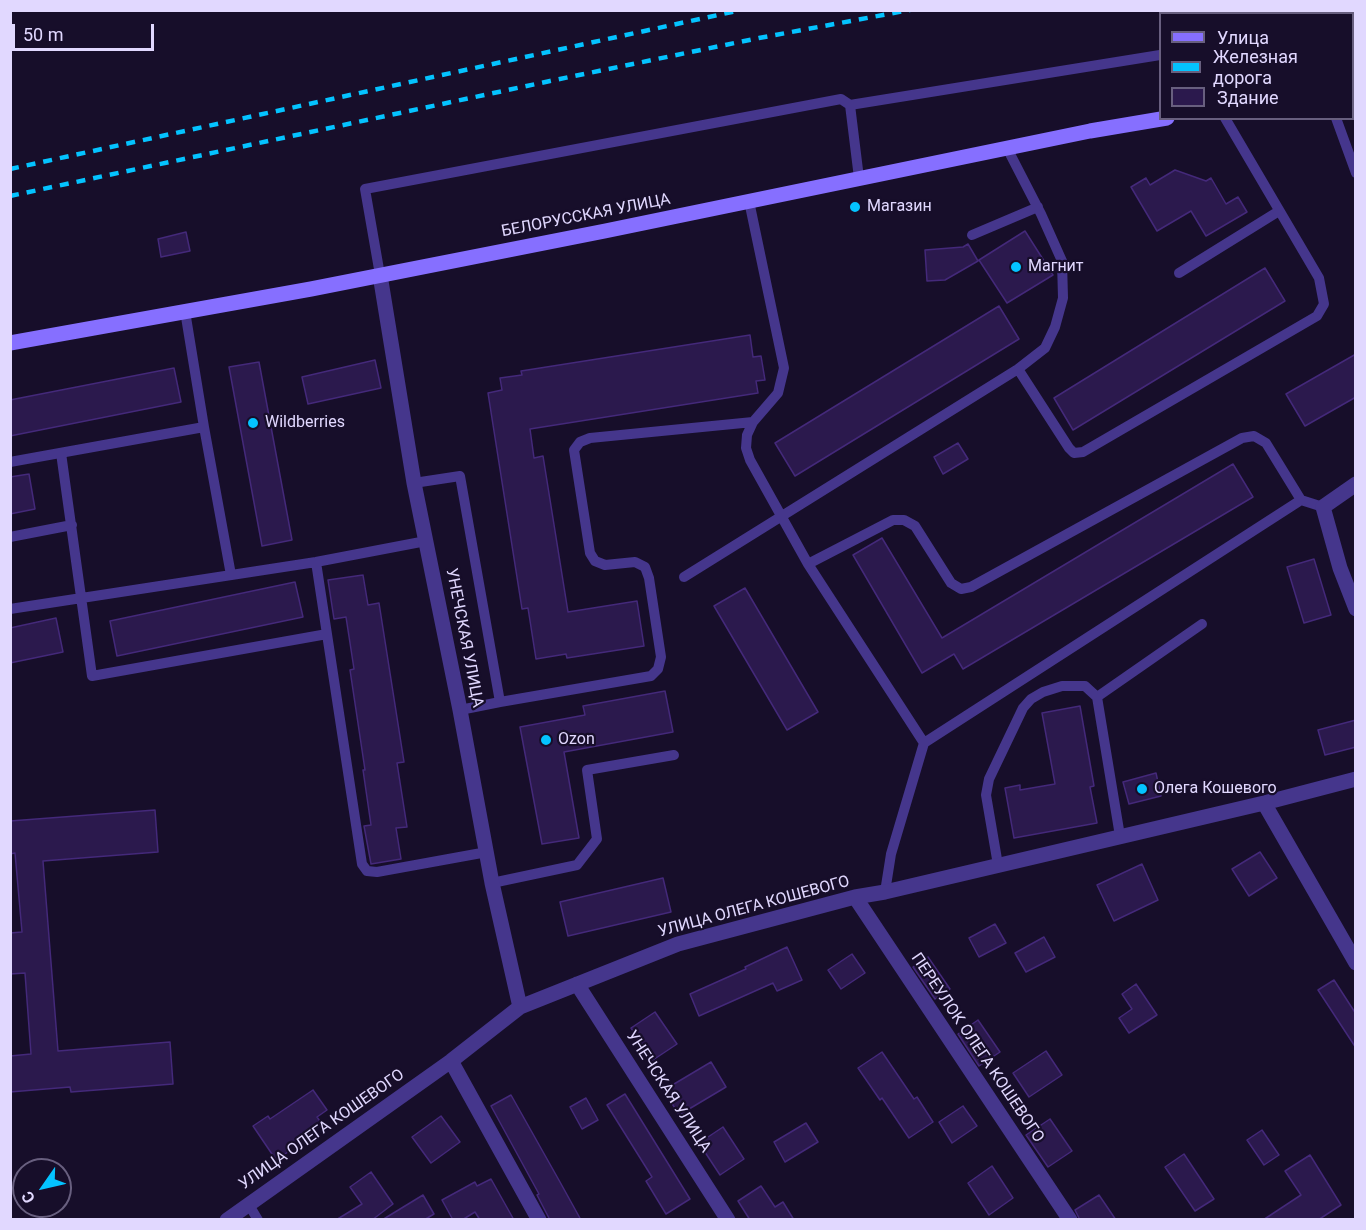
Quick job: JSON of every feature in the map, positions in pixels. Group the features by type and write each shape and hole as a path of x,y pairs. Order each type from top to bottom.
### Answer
{"main road":[{"name":"БЕЛОРУССКАЯ УЛИЦА","path":"10,343 380,275 1007,148 1159,120"}],"street":[{"name":"УНЕЧСКАЯ УЛИЦА","path":"380,275 414,483 492,883 520,1007"},
{"path":"1356,484 1323,507 1340,568 1356,609"},
{"name":"УЛИЦА ОЛЕГА КОШЕВОГО","path":"227,1220 451,1061 520,1007 678,944 855,897 885,892 1264,803 1356,779"},
{"path":"1264,803 1356,963"},
{"name":"ПЕРЕУЛОК ОЛЕГА КОШЕВОГО","path":"855,897 1070,1220"},
{"name":"УНЕЧСКАЯ УЛИЦА","path":"577,984 728,1220"},
{"path":"451,1061 539,1220"}],"lane":[{"path":"380,275 365,189 841,99 850,105 1159,55"},
{"path":"850,105 859,178"},
{"path":"1018,369 1069,448 1074,453 1083,452 1317,316 1324,304 1319,278 1226,120"},
{"path":"1336,120 1356,173"},
{"path":"684,577 1018,369 1045,348 1055,327 1064,298 1062,261 1038,207 1007,148"},
{"path":"749,201 784,368 778,393 753,422 747,435 746,448 750,460 808,564 924,743"},
{"path":"972,235 1038,207"},
{"path":"1179,273 1279,211"},
{"path":"185,311 231,575"},
{"path":"460,710 651,676 658,669 661,657 649,578 645,567 635,562 605,565 595,561 590,553 574,450 580,442 590,438 753,422"},
{"path":"10,462 204,427"},
{"path":"808,564 892,520 904,520 915,526 951,583 961,589 971,587 1242,438 1254,436 1266,443 1300,500 1323,507"},
{"path":"61,453 92,676 327,634"},
{"path":"414,483 460,476 500,702"},
{"path":"885,892 891,854 924,743 1300,500"},
{"path":"10,537 72,525"},
{"path":"10,609 316,562 426,541"},
{"path":"316,562 362,864 367,871 377,872 487,852"},
{"path":"1097,697 1202,624"},
{"path":"998,865 986,795 989,779 1023,708 1042,692 1062,686 1085,686 1097,697 1120,836"},
{"path":"492,883 577,865 597,839 587,770 674,755"},
{"path":"249,1204 258,1220"}],"building":[{"path":"1175,170 1206,181 1211,178 1226,204 1238,197 1247,212 1206,236 1191,211 1157,231 1131,187 1146,178 1150,185"},
{"name":"Магнит","path":"1025,231 1053,275 1007,303 979,260"},
{"path":"186,232 190,251 161,257 158,239"},
{"path":"968,244 978,261 945,280 927,281 925,250 963,247"},
{"path":"1265,268 1285,301 1073,430 1054,398"},
{"path":"999,306 1019,339 795,476 775,443"},
{"path":"750,335 753,357 761,356 765,380 756,381 758,393 530,429 534,458 543,456 568,612 637,601 644,646 567,658 566,654 536,659 528,608 522,609 488,393 502,390 500,378 522,375 521,371"},
{"path":"1356,354 1356,397 1305,426 1286,394"},
{"path":"375,360 381,388 308,404 302,377"},
{"path":"259,362 292,540 262,546 229,367"},
{"path":"174,368 181,402 10,436 10,400"},
{"path":"958,443 968,459 943,474 934,457"},
{"path":"1233,464 1253,497 963,669 954,654 922,673 853,555 882,538 942,638"},
{"path":"29,474 35,509 10,514 10,477"},
{"path":"1314,559 1331,615 1304,623 1287,567"},
{"path":"363,575 368,605 379,603 404,762 397,763 407,827 396,828 401,859 371,864 364,826 371,825 350,670 354,669 346,617 334,619 328,580"},
{"path":"295,582 303,617 117,656 110,621"},
{"path":"745,588 818,712 787,730 714,606"},
{"path":"56,618 63,652 10,663 10,628"},
{"path":"665,691 673,732 564,752 579,838 542,844 520,727 585,715 583,706"},
{"path":"1080,706 1094,786 1090,787 1097,823 1014,838 1005,788 1020,785 1020,790 1055,784 1042,713"},
{"path":"1356,720 1356,747 1325,755 1318,730"},
{"name":"Олега Кошевого","path":"1156,773 1161,796 1129,804 1123,782"},
{"path":"155,810 158,852 43,861 58,1051 170,1042 173,1084 71,1092 70,1087 10,1092 10,1056 31,1054 25,973 10,974 10,933 22,932 15,853 10,854 10,821"},
{"path":"1260,852 1277,878 1249,896 1232,869"},
{"path":"1142,864 1158,900 1114,921 1097,885"},
{"path":"663,878 671,912 568,936 560,902"},
{"path":"995,924 1006,943 979,957 969,938"},
{"path":"1044,937 1055,957 1026,972 1015,953"},
{"path":"787,947 802,980 777,991 773,983 699,1016 690,994 746,969 745,967"},
{"path":"852,954 865,973 841,989 828,970"},
{"path":"928,957 950,989 935,999 913,967"},
{"path":"1334,980 1356,1014 1356,1048 1318,990"},
{"path":"1136,984 1157,1015 1129,1033 1119,1018 1132,1009 1122,994"},
{"path":"655,1012 677,1044 653,1060 631,1028"},
{"path":"978,1020 1000,1052 979,1066 958,1034"},
{"path":"1046,1051 1062,1075 1029,1097 1013,1073"},
{"path":"882,1052 914,1099 917,1097 933,1122 909,1138 858,1068"},
{"path":"711,1062 726,1087 679,1115 664,1090"},
{"path":"313,1090 327,1110 317,1117 322,1124 289,1147 291,1150 276,1160 253,1126 268,1116 270,1119"},
{"path":"625,1094 690,1199 666,1214 646,1181 652,1177 607,1105"},
{"path":"511,1095 581,1220 550,1220 537,1195 539,1194 491,1106"},
{"path":"586,1098 598,1120 582,1129 570,1107"},
{"path":"963,1106 977,1126 952,1143 939,1122"},
{"path":"441,1116 460,1142 431,1163 412,1137"},
{"path":"1050,1119 1072,1151 1048,1167 1026,1135"},
{"path":"806,1123 818,1142 785,1162 774,1142"},
{"path":"723,1127 744,1159 720,1175 699,1143"},
{"path":"1262,1130 1279,1155 1264,1165 1247,1140"},
{"path":"1184,1154 1214,1199 1195,1211 1165,1167"},
{"path":"1310,1155 1341,1205 1318,1220 1263,1220 1301,1195 1285,1171"},
{"path":"992,1166 1013,1198 989,1215 968,1183"},
{"path":"371,1172 393,1204 372,1220 336,1220 362,1204 350,1187"},
{"path":"491,1179 514,1220 480,1220 475,1212 462,1220 453,1220 442,1200 475,1182 477,1186"},
{"path":"761,1186 775,1207 783,1202 794,1220 750,1220 738,1201"},
{"path":"423,1195 434,1214 424,1220 382,1220"},
{"path":"1099,1195 1116,1220 1080,1220 1075,1210"}],"railway":[{"path":"10,169 741,10"},
{"path":"10,196 550,81 910,10"}],"place":[{"name":"Магазин","path":"855,207"},
{"name":"Магнит","path":"1016,267"},
{"name":"Wildberries","path":"253,423"},
{"name":"Ozon","path":"546,740"},
{"name":"Олега Кошевого","path":"1142,789"}]}
